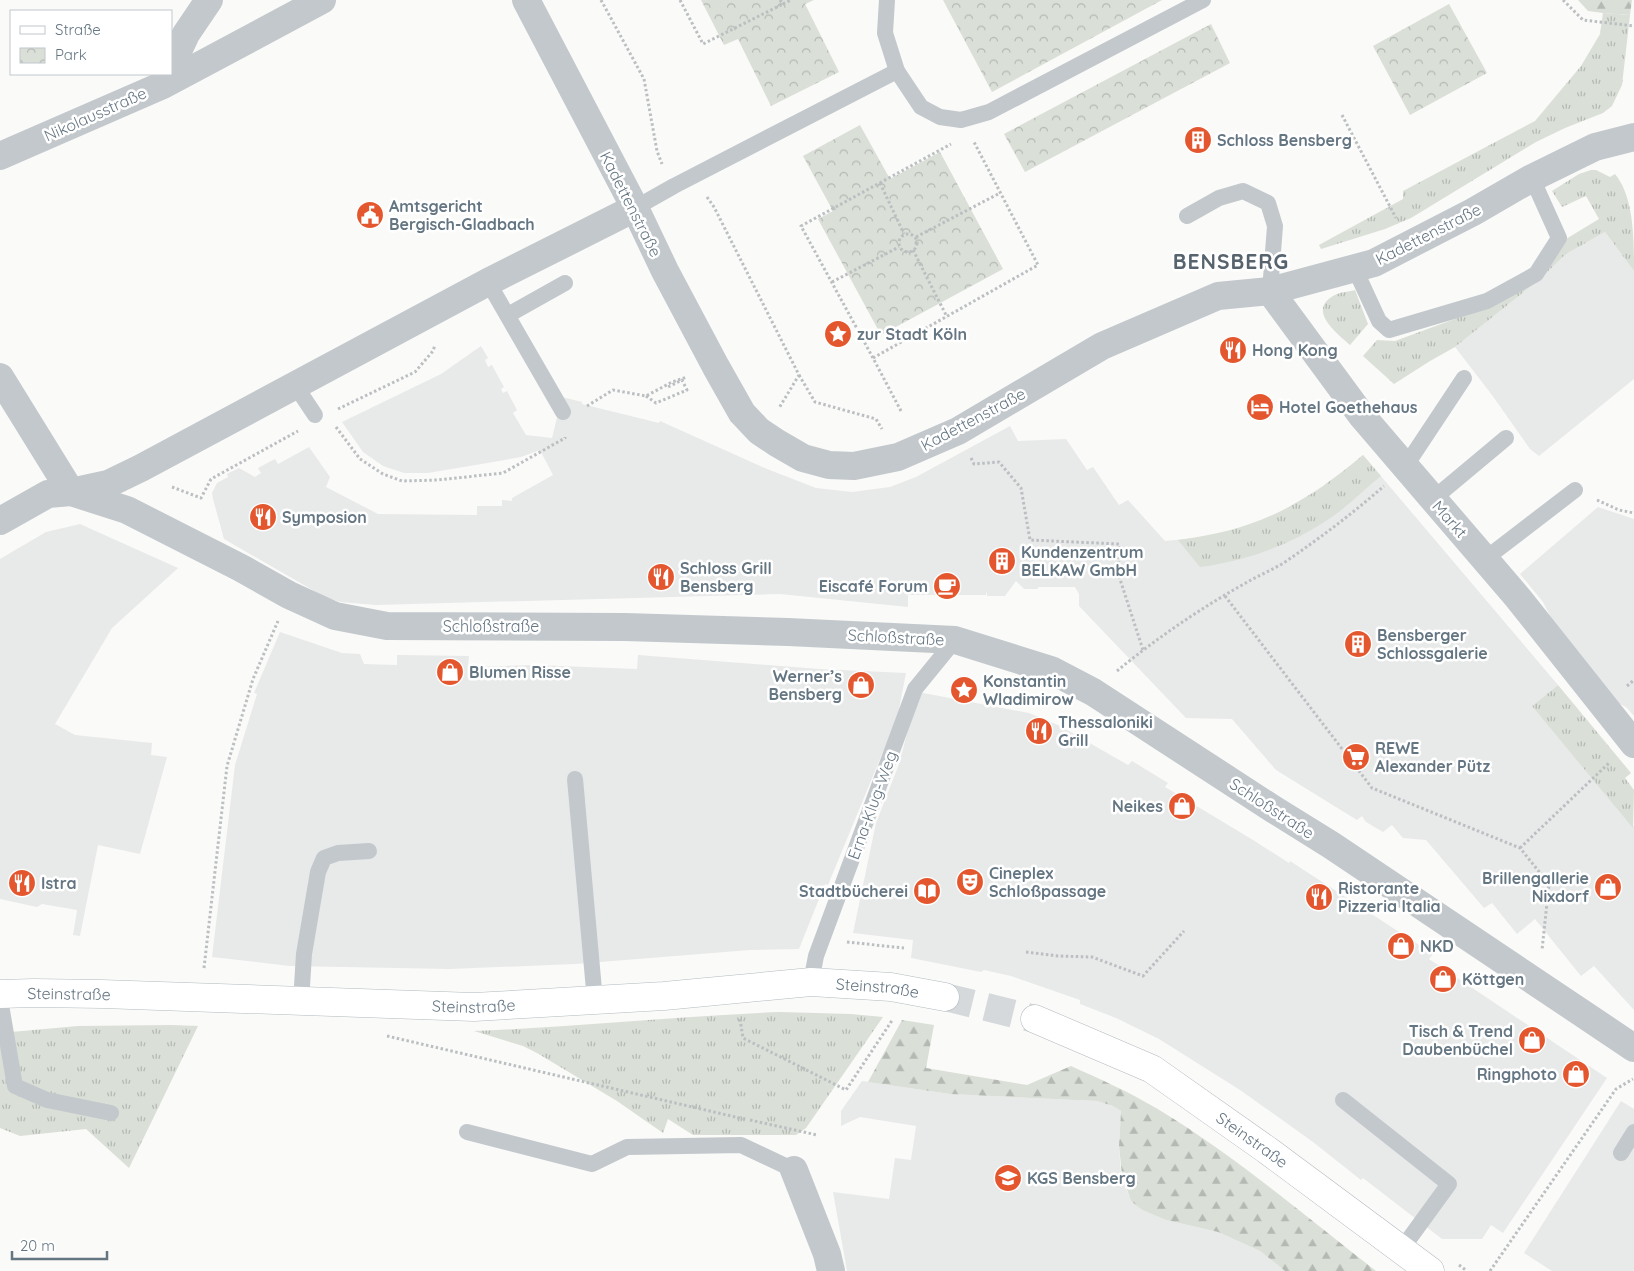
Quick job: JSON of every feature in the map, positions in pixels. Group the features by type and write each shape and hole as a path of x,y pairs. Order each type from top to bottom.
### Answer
{"main road":[{"name":"Steinstraße","path":"0,994 34,992 474,1007 595,1001 811,982 891,987 945,996"},
{"name":"Steinstraße","path":"1035,1019 1152,1069 1267,1150 1430,1271"}],"street":[{"path":"172,64 186,34 210,0"},
{"name":"Nikolausstraße","path":"172,73 322,0"},
{"name":"Kadettenstraße","path":"526,0 635,208 665,271 742,412 765,435 803,458 829,465 854,466 898,457 958,431 1102,346 1218,296 1270,291 1374,263 1473,212 1532,178 1595,147 1634,137"},
{"name":"Nikolausstraße","path":"0,156 167,75"},
{"name":"Schloßstraße","path":"0,521 48,494 71,492 108,484 141,468 488,282 635,208"},
{"name":"Markt","path":"1270,291 1362,416 1518,598 1633,743"},
{"path":"0,377 71,492"},
{"name":"Schloßstraße","path":"71,492 127,510 241,568 289,595 336,616 387,626 625,627 954,640 1051,670 1093,692 1331,845 1634,1048"},
{"path":"794,1170 828,1254 831,1271"}],"lane":[{"path":"887,0 885,32 897,71 921,107 965,127 989,112 1203,0"},
{"path":"635,208 897,71"},
{"path":"1354,267 1379,321 1388,330 1487,300 1536,274 1559,238 1532,178"},
{"path":"1187,216 1219,198 1243,191 1268,203 1275,226 1270,291"},
{"path":"488,282 563,412"},
{"path":"508,315 565,282"},
{"path":"1405,467 1464,378"},
{"path":"295,385 315,414"},
{"path":"1433,499 1506,438"},
{"path":"1485,559 1575,490"},
{"name":"Erna-Klug-Weg","path":"811,982 816,956 916,689 954,640"},
{"path":"575,779 595,1001"},
{"path":"301,1002 304,954 318,872 324,858 338,853 369,851"},
{"path":"0,999 15,1086 47,1100 111,1113"},
{"path":"1343,1100 1449,1184 1401,1250"},
{"path":"467,1132 592,1164 627,1147 741,1145 794,1170"},
{"path":"1621,1153 1634,1132"}],"path":[{"path":"601,0 644,79 657,151 665,170 674,186 695,189 704,193 711,202 814,402 876,419 898,457"},
{"path":"680,0 703,44 791,0"},
{"path":"780,0 783,4"},
{"path":"1563,0 1583,20 1634,26"},
{"path":"1342,115 1410,245"},
{"path":"873,358 1038,266 965,127 880,183 801,226 901,411"},
{"path":"880,183 904,234"},
{"path":"916,238 1000,193"},
{"path":"910,233 916,238 917,245 913,250 906,252 899,247 898,242 904,234 910,233"},
{"path":"832,282 899,247"},
{"path":"913,250 947,317"},
{"path":"646,396 672,382 716,367"},
{"path":"765,435 799,375"},
{"path":"582,408 613,390 646,396 656,403 687,390 682,380 666,388"},
{"path":"332,422 360,459 382,474 402,481 438,480 503,473 565,438 565,432"},
{"path":"974,464 999,462 1021,488 1030,540 1119,544 1118,572 1143,650"},
{"path":"170,486 201,498"},
{"path":"1575,490 1619,510 1634,513"},
{"path":"1093,692 1143,650 1225,596 1284,563 1325,535 1364,503"},
{"path":"201,998 227,766 253,679 289,595"},
{"path":"1225,596 1372,788 1520,848 1549,884 1539,983"},
{"path":"1520,848 1633,743"},
{"path":"1026,952 1058,956 1092,957 1143,976 1184,931"},
{"path":"844,942 904,948"},
{"path":"735,989 743,1038 846,1090 893,1019"},
{"path":"386,1036 817,1136"},
{"path":"1490,1271 1616,1089 1634,1079"}],"shaded area":[{"path":"1605,232 1634,271 1634,379 1539,456 1530,449 1455,347 1540,279 1566,254"},
{"path":"481,346 488,358 485,360 488,367 492,365 504,387 501,389 503,393 507,391 517,410 513,413 526,435 552,438 562,397 582,402 582,404 659,423 660,421 767,469 816,488 852,492 890,487 916,477 1010,426 1018,441 1066,439 1087,470 1093,467 1119,505 1128,500 1165,541 1206,537 1239,529 1280,512 1328,484 1363,455 1558,685 1532,706 1634,827 1634,1010 1594,966 1581,976 1535,919 1517,934 1492,903 1484,908 1426,840 1403,838 1392,825 1383,832 1366,822 1362,816 1357,820 1276,770 1232,719 1186,718 1079,606 1079,594 1075,587 1024,589 1016,581 1005,596 987,596 987,591 986,595 908,595 908,607 780,594 376,605 340,602 323,596 224,539 212,493 217,483 228,477 227,474 239,468 255,477 261,473 258,468 275,459 278,464 309,447 330,477 326,487 378,514 477,515 477,506 502,506 502,500 512,501 512,498 553,475 540,450 521,457 499,461 428,473 404,473 383,466 363,452 342,422 441,374"},
{"path":"1598,507 1634,519 1634,716 1626,707 1618,703 1558,632 1543,602 1520,574"},
{"path":"80,524 178,568 112,628 55,724 75,735 152,743 151,755 167,757 140,854 98,845 80,936 73,935 77,910 42,904 37,907 0,899 0,559 46,532"},
{"path":"280,632 342,653 360,654 364,664 397,665 397,655 469,656 468,667 534,665 637,669 638,655 819,669 906,673 896,724 828,885 825,884 799,949 750,950 575,964 450,969 290,966 212,957 235,765 257,694 254,693"},
{"path":"918,692 1029,713 1060,726 1128,765 1132,761 1168,783 1165,787 1289,863 1290,861 1433,954 1429,959 1607,1078 1503,1233 1491,1225 1482,1239 1442,1239 1363,1178 1361,1180 1313,1142 1240,1090 1159,1039 1116,1018 1080,1004 1080,1000 1011,976 911,958 913,940 853,933 876,823 899,764"},
{"path":"862,1081 950,1094 1097,1101 1113,1106 1121,1111 1119,1146 1121,1175 1131,1201 1142,1210 1166,1220 1218,1232 1260,1251 1285,1271 847,1271 833,1192 889,1199 895,1158 911,1160 916,1126 860,1117 841,1126 841,1111"},
{"path":"1621,1101 1634,1109 1634,1271 1552,1271 1524,1253"}],"green space":[{"path":"701,0 814,0 805,4 839,72 771,106 738,39 724,45"},
{"path":"943,0 1162,0 992,92"},
{"path":"1578,0 1632,0 1630,15 1588,11"},
{"path":"1449,4 1487,73 1410,115 1373,46"},
{"path":"1603,13 1630,15 1622,85 1612,106 1603,113 1536,142 1411,218 1385,229 1321,249 1319,245 1403,199 1403,191 1535,121 1581,66 1600,34"},
{"path":"1211,24 1230,63 1025,172 1004,134"},
{"path":"860,125 890,179 940,152 1003,269 881,335 818,219 833,211 803,156"},
{"path":"1596,170 1610,177 1615,174 1626,194 1632,219 1634,271 1605,232 1566,254 1540,279 1455,347 1394,384 1363,356 1377,340 1395,341 1479,310 1566,239 1599,219 1586,196 1562,207 1552,191 1579,174"},
{"path":"1355,290 1368,324 1350,345 1332,329 1324,315 1323,308 1326,302 1333,296"},
{"path":"1363,455 1381,476 1324,522 1274,548 1238,560 1200,567 1178,540 1232,530 1277,513 1319,488"},
{"path":"1558,685 1631,773 1625,778 1634,790 1633,828 1532,706"},
{"path":"780,1012 883,1017 806,1128 796,1135 693,1135 668,1119 663,1133 617,1101 537,1053 523,1046 474,1031 704,1016"},
{"path":"902,1020 934,1025 926,1068 1027,1085 1071,1066 1156,1108 1241,1165 1376,1271 1285,1271 1260,1251 1218,1232 1166,1220 1142,1210 1131,1201 1122,1175 1119,1146 1121,1111 1113,1106 1097,1101 950,1094 868,1082"},
{"path":"78,1026 198,1026 129,1168 86,1129 20,1136 0,1128 0,1033"}],"tunnel":[{"path":"945,997 1035,1019"}],"place":[{"name":"Schloss Bensberg","path":"1198,140"},
{"name":"Amtsgericht Bergisch-Gladbach","path":"370,215"},
{"name":"zur Stadt Köln","path":"838,334"},
{"name":"Hong Kong","path":"1233,350"},
{"name":"Hotel Goethehaus","path":"1260,407"},
{"name":"Symposion","path":"263,517"},
{"name":"Kundenzentrum BELKAW GmbH","path":"1002,561"},
{"name":"Schloss Grill Bensberg","path":"661,577"},
{"name":"Eiscafé Forum","path":"947,586"},
{"name":"Bensberger Schlossgalerie","path":"1358,644"},
{"name":"Blumen Risse","path":"450,672"},
{"name":"Werner’s Bensberg","path":"861,685"},
{"name":"Konstantin Wladimirow","path":"964,690"},
{"name":"Thessaloniki Grill","path":"1039,731"},
{"name":"REWE Alexander Pütz","path":"1356,757"},
{"name":"Neikes","path":"1182,806"},
{"name":"Cineplex Schloßpassage","path":"970,882"},
{"name":"Istra","path":"22,883"},
{"name":"Brillengallerie Nixdorf","path":"1608,887"},
{"name":"Stadtbücherei","path":"927,891"},
{"name":"Ristorante Pizzeria Italia","path":"1319,897"},
{"name":"NKD","path":"1401,946"},
{"name":"Köttgen","path":"1443,979"},
{"name":"Tisch & Trend Daubenbüchel","path":"1532,1040"},
{"name":"Ringphoto","path":"1576,1074"},
{"name":"KGS Bensberg","path":"1008,1178"}],"district":[{"name":"BENSBERG","path":"1231,261"}]}
